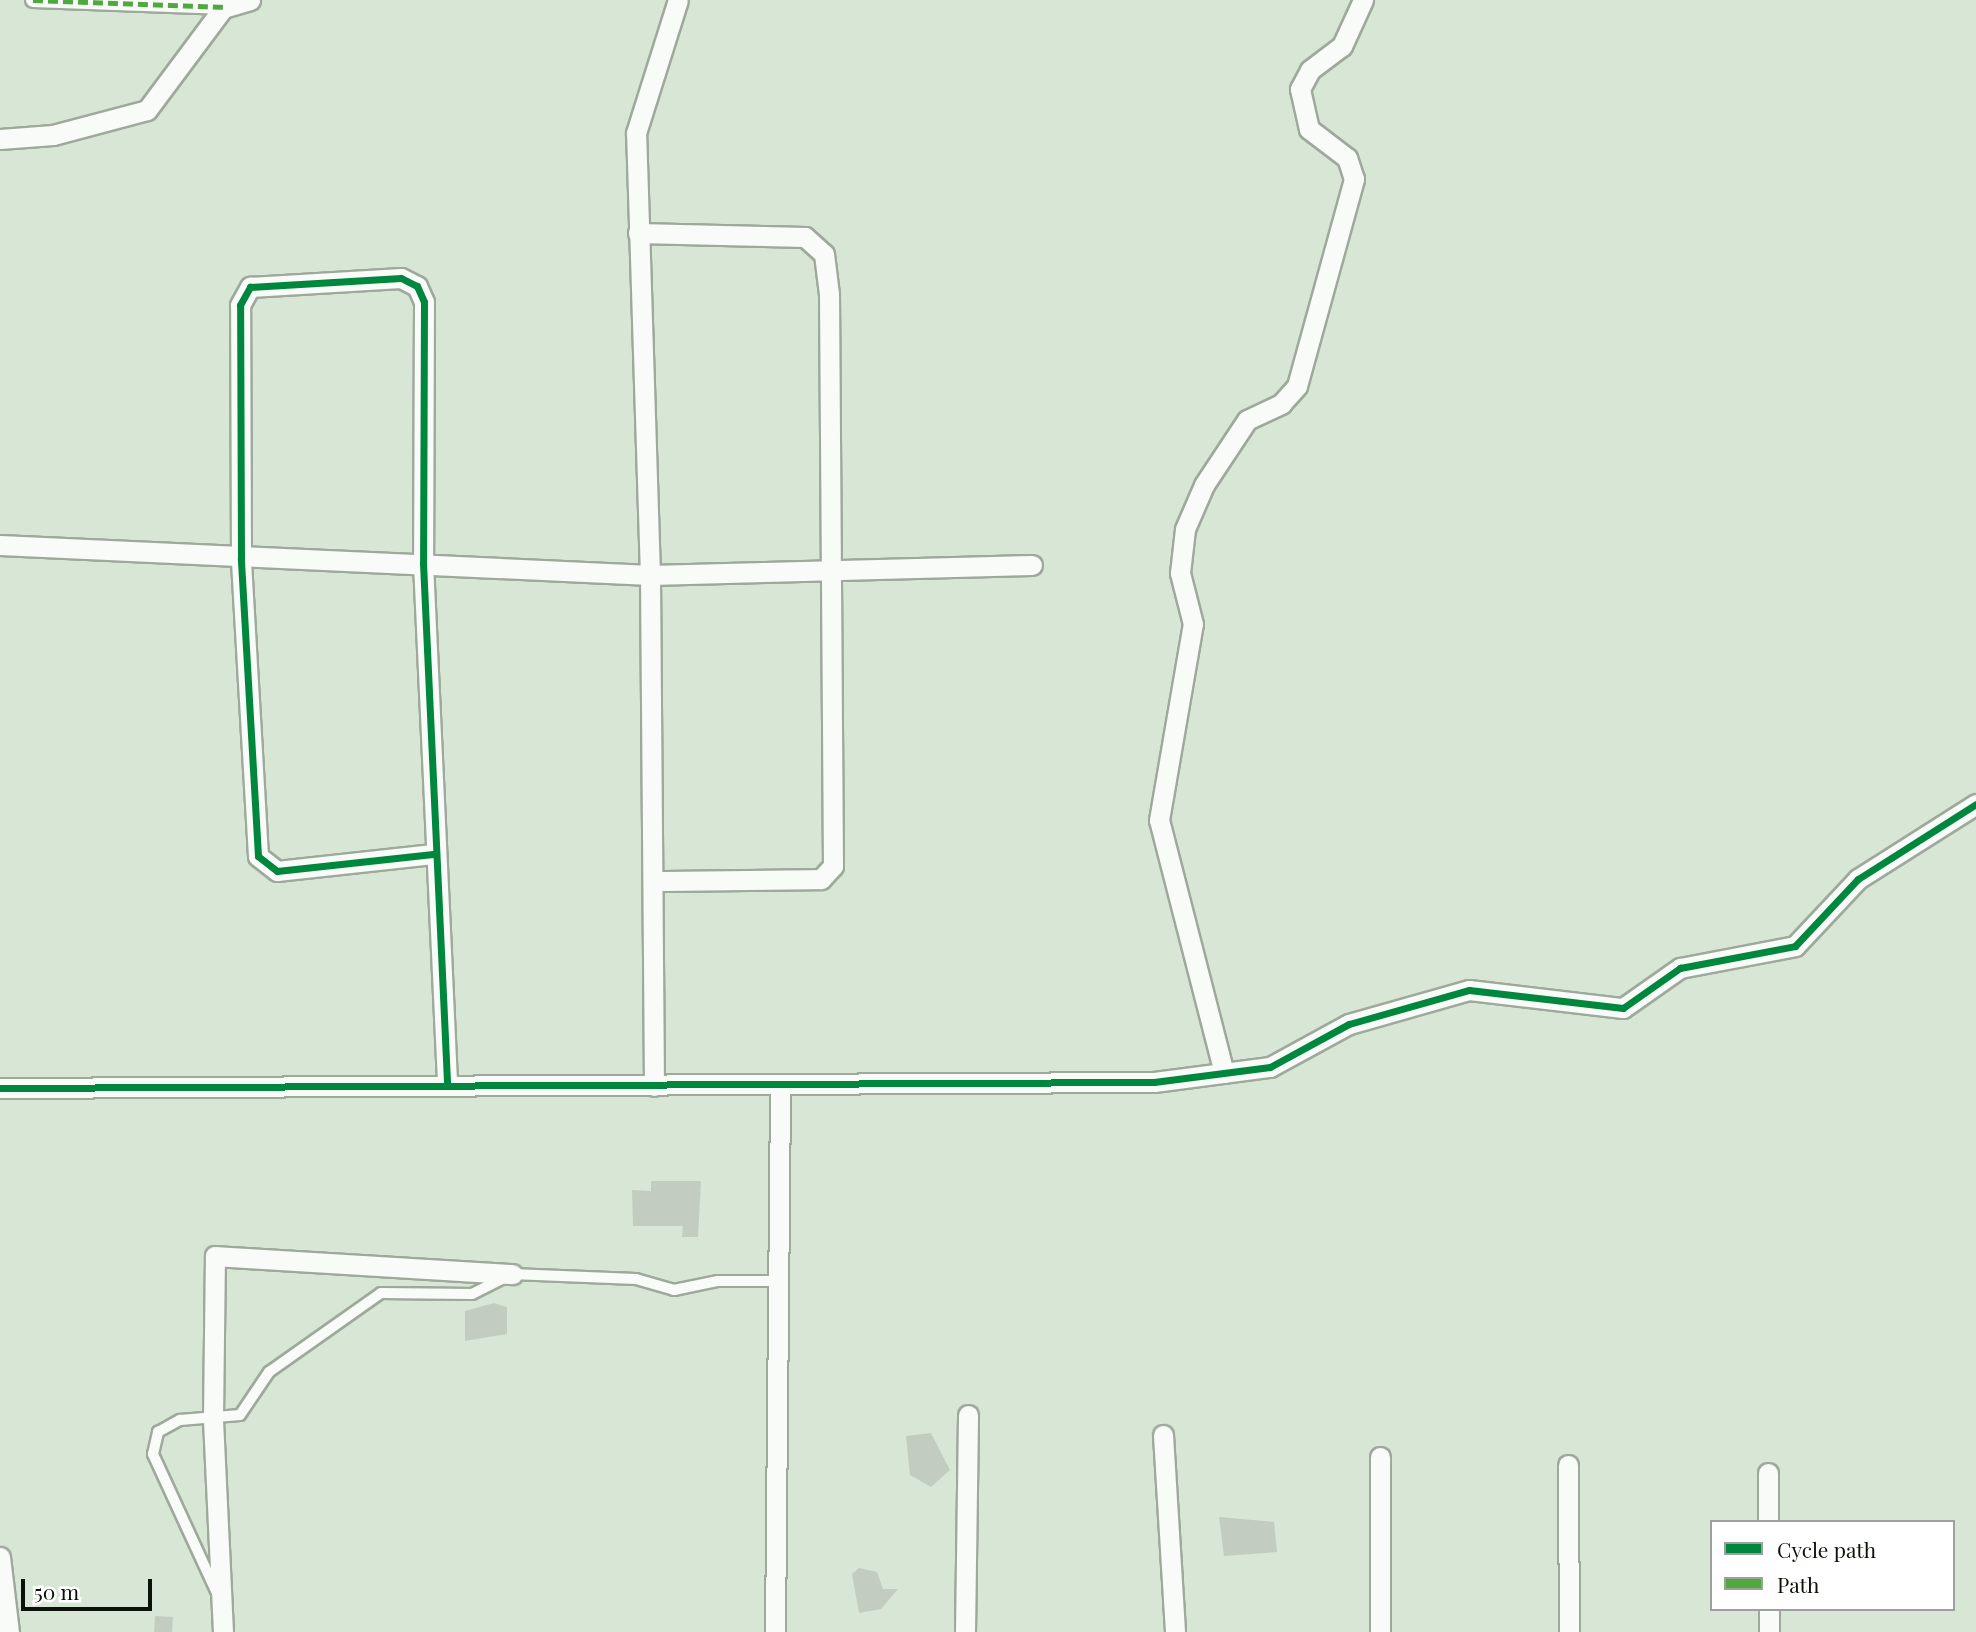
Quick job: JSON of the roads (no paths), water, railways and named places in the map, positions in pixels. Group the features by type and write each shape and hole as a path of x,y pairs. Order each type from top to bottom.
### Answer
{"street":[{"path":"33,0 227,3 250,0"},
{"path":"654,1086 650,575 636,133 678,0"},
{"path":"1224,1073 1159,820 1193,624 1180,573 1185,529 1204,485 1247,421 1281,404 1297,386 1354,179 1347,158 1309,130 1300,89 1310,70 1342,46 1363,0"},
{"path":"0,139 53,135 147,110 227,3"},
{"path":"638,233 778,234 805,237 824,254 832,568 832,866 821,879 653,881"},
{"path":"433,854 277,871 258,856 241,558 240,305 250,287 401,278 417,286 426,323 423,563 433,854 447,1082"},
{"path":"0,545 650,575 832,568 1032,565"},
{"path":"0,1088 447,1082 780,1088 1154,1083 1270,1067 1349,1024 1469,990 1623,1008 1681,968 1795,946 1858,879 1976,804"},
{"path":"775,1632 780,1088"},
{"path":"223,1632 213,1417 215,1256 512,1274"},
{"path":"965,1632 968,1415"},
{"path":"1163,1434 1175,1632"},
{"path":"1380,1457 1380,1632"},
{"path":"1568,1465 1569,1632"},
{"path":"1768,1473 1768,1520"},
{"path":"0,1557 9,1632"},
{"path":"1769,1611 1769,1632"}],"lane":[{"path":"231,1632 223,1605 153,1454 158,1432 180,1420 240,1415 268,1372 381,1293 472,1294 512,1274 636,1279 674,1290 718,1281 778,1281"}]}
